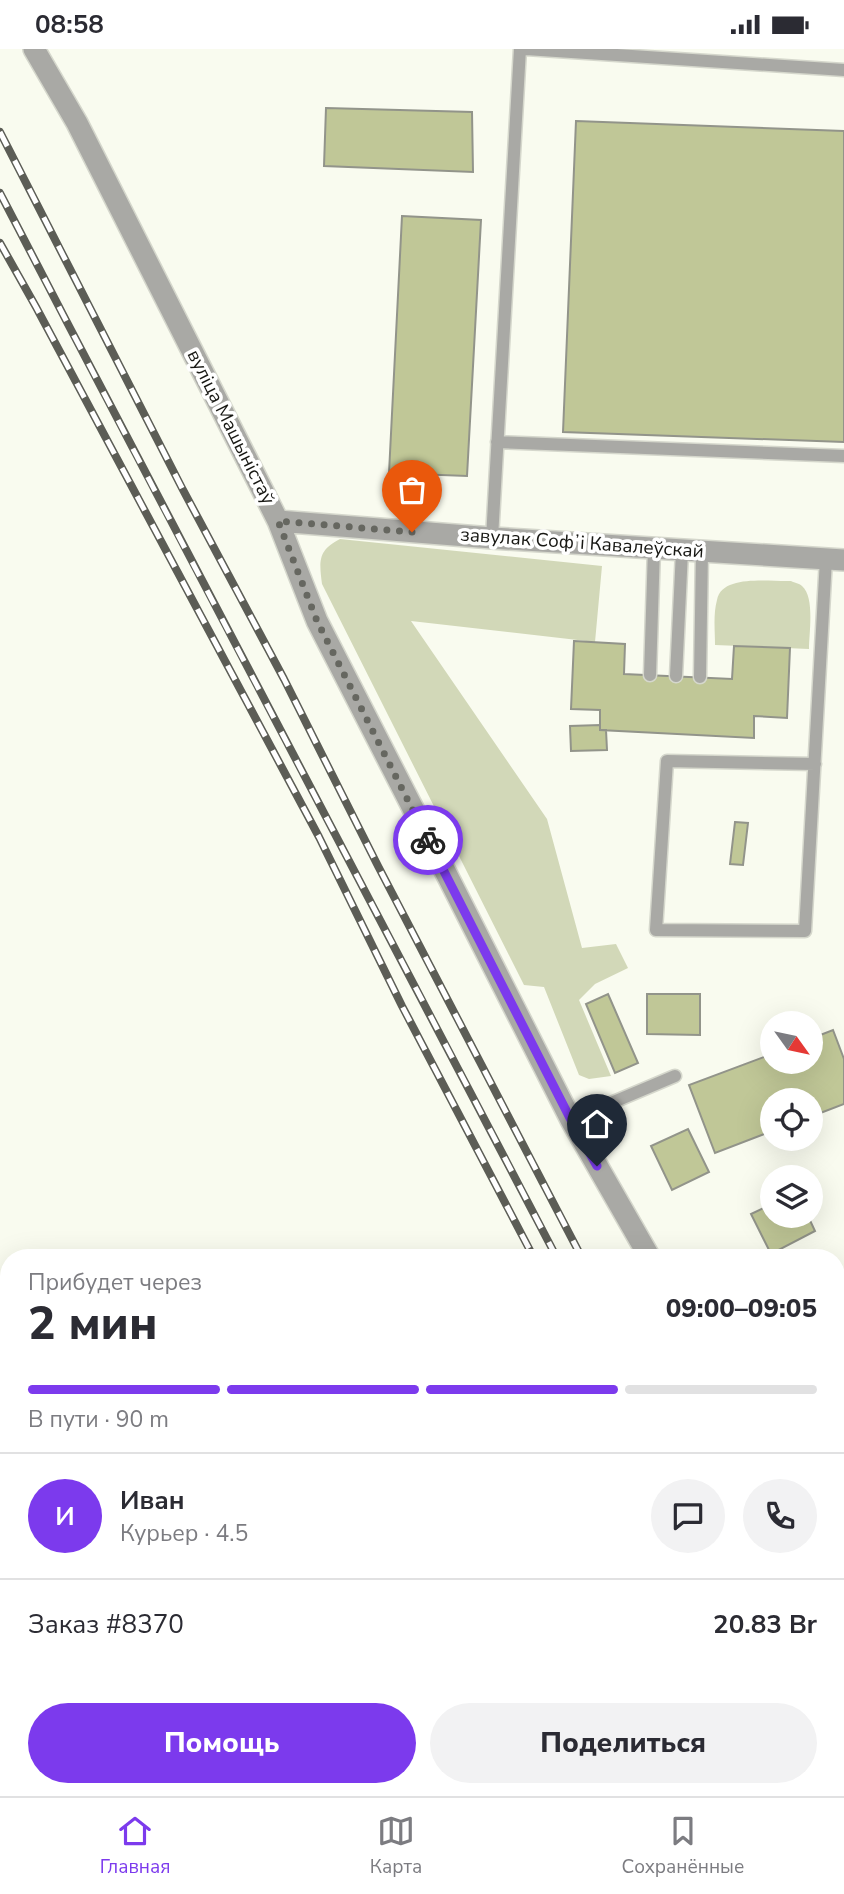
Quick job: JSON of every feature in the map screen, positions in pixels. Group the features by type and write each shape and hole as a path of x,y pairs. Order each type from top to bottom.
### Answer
{"street":[{"name":"вуліца Машыністаў","path":"34,49 77,123 278,521 317,621 571,1120 645,1249"},
{"name":"завулак Софʼі Кавалеўскай","path":"278,521 835,560"}],"lane":[{"path":"492,538 520,49"},
{"path":"526,49 844,70"},
{"path":"497,442 844,456"},
{"path":"650,675 654,548"},
{"path":"676,676 692,551"},
{"path":"692,551 700,677"},
{"path":"815,764 667,761 656,930 805,931 815,764 835,560"},
{"path":"571,1120 675,1076"}],"green space":[{"path":"340,539 602,566 595,642 411,621 547,819 582,948 616,944 628,968 595,984 579,1000 611,1076 589,1079 579,1075 544,987 524,985 322,584 320,569 324,552"},
{"path":"748,581 791,581 802,586 809,598 809,649 715,645 717,600 728,586"}],"building":[{"path":"326,108 472,112 473,172 324,166"},
{"path":"576,121 844,131 844,442 563,432"},
{"path":"402,216 481,220 467,476 389,473"},
{"path":"574,641 625,644 624,674 732,679 734,646 790,648 787,718 754,716 754,738 600,730 600,710 571,709"},
{"path":"600,725 600,730 606,730 607,750 571,751 570,726"},
{"path":"735,822 748,823 743,865 730,864"},
{"path":"608,994 638,1063 615,1073 586,1004"},
{"path":"647,994 700,994 700,1035 647,1034"},
{"path":"833,1030 844,1059 844,1104 823,1112 823,1088 760,1088 760,1136 715,1153 689,1085 760,1058 760,1075 822,1075 823,1034"},
{"path":"688,1129 709,1172 672,1190 651,1146"},
{"path":"760,1210 760,1228 814,1228 815,1231 781,1249 768,1249 751,1214"}],"railway":[{"path":"0,132 577,1249"},
{"path":"0,193 552,1249"},
{"path":"0,243 319,837 402,1006 529,1249"}],"way so far":[{"path":"412,532 278,521 317,621 428,840"}],"route":[{"path":"428,840 597,1166"}]}
